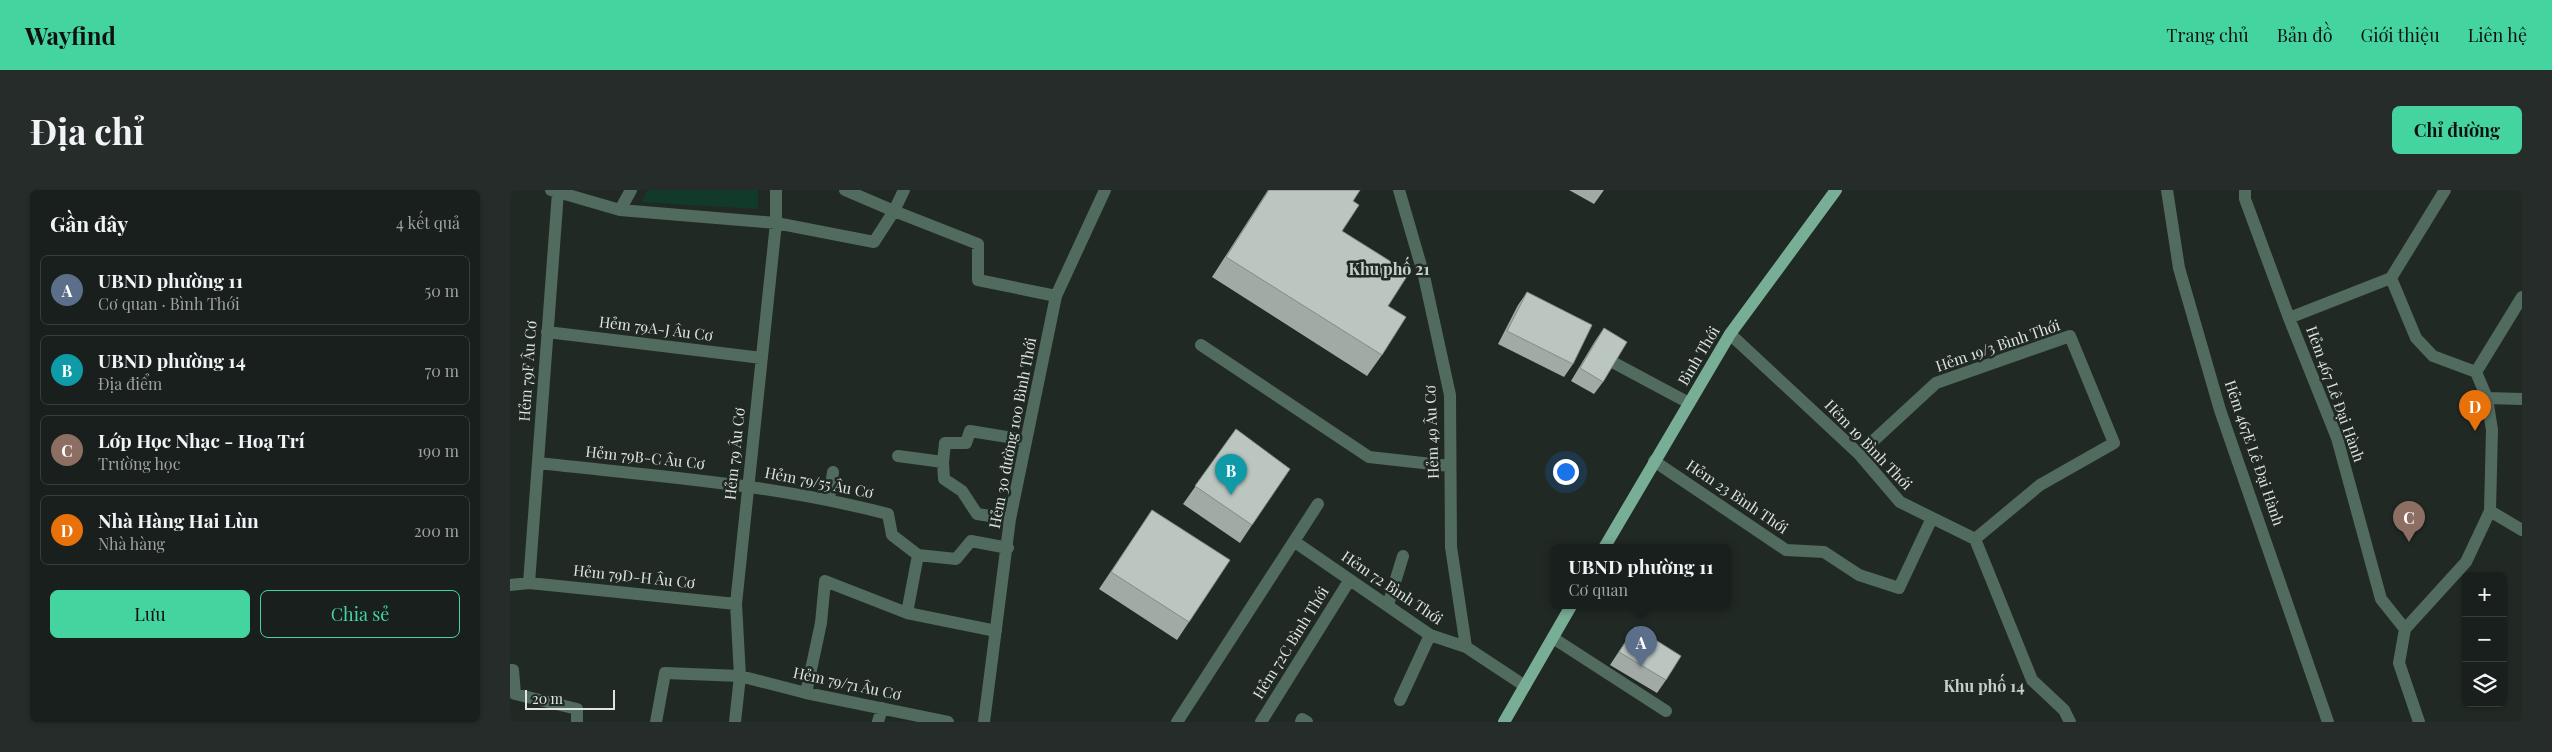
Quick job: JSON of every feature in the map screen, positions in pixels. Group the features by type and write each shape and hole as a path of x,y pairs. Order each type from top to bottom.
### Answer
{"main road":[{"name":"Bình Thới","path":"1606,544 1730,334 1836,190"},
{"path":"1504,722 1569,609"}],"street":[{"path":"620,210 632,190"},
{"name":"Hẻm 79 Âu Cơ","path":"735,722 740,676 736,604 776,223 776,190"},
{"path":"845,190 978,244 978,280 1056,296"},
{"path":"554,191 620,210 776,223 874,242 894,211 904,190"},
{"name":"Hẻm 30 đường 100 Bình Thới","path":"984,722 1008,548 1010,519 1056,296 1105,190"},
{"name":"Hẻm 49 Âu Cơ","path":"1399,190 1424,276 1450,395 1451,547 1466,647"},
{"name":"Hẻm 467E Lê Đại Hành","path":"2166,190 2179,268 2220,410 2328,722"},
{"name":"Hẻm 467 Lê Đại Hành","path":"2245,190 2245,199 2289,318 2337,438 2381,599 2405,629"},
{"path":"2289,318 2391,278 2445,190"},
{"name":"Hẻm 79F Âu Cơ","path":"529,582 547,332 554,191"},
{"path":"2391,278 2416,338 2433,356 2476,372 2487,398 2492,430 2490,511 2466,562 2405,629 2399,663 2419,722"},
{"path":"2476,372 2522,297"},
{"name":"Hẻm 79A-J Âu Cơ","path":"547,332 762,358"},
{"name":"Hẻm 19 Bình Thới","path":"1730,334 1859,454 1900,502 1975,539"},
{"name":"Hẻm 19/3 Bình Thới","path":"1859,454 1936,383 2070,336 2114,443 2040,485 1975,539"},
{"path":"1201,344 1369,457 1450,466"},
{"path":"1603,357 1689,403"},
{"path":"2487,398 2522,399"},
{"path":"1010,519 977,514 962,491 944,479 945,443 966,443 970,430 1026,440"},
{"path":"898,456 943,462"},
{"name":"Hẻm 23 Bình Thới","path":"1654,461 1786,550 1824,552 1859,575 1899,588 1932,518"},
{"name":"Hẻm 79B-C Âu Cơ","path":"538,463 748,486"},
{"path":"829,499 833,472"},
{"name":"Hẻm 79/55 Âu Cơ","path":"748,486 829,499 888,514 892,535 918,556"},
{"path":"1178,722 1318,504"},
{"path":"2490,511 2522,530"},
{"path":"1975,539 2032,680 2064,710 2070,722"},
{"path":"907,613 918,556 956,558 971,541 1008,548"},
{"name":"Hẻm 72 Bình Thới","path":"1295,542 1430,636 1466,647 1525,686"},
{"path":"1388,605 1403,556"},
{"path":"806,693 821,623 825,581 907,613 996,632"},
{"name":"Hẻm 72C Bình Thới","path":"1261,722 1349,581"},
{"name":"Hẻm 79D-H Âu Cơ","path":"510,585 529,582 736,604"},
{"path":"1400,700 1430,636"},
{"path":"1553,638 1666,711"},
{"path":"510,670 512,670 515,694 577,709 577,722"},
{"name":"Hẻm 79/71 Âu Cơ","path":"656,722 665,673 740,676 806,693 948,722"},
{"path":"878,722 882,708"},
{"path":"1301,722 1302,719 1307,722"}],"green space":[{"path":"648,190 758,190 758,209 641,202"}],"building":[{"path":"1269,190 1360,190 1353,201 1359,205 1342,231 1409,273 1388,306 1406,317 1382,355 1226,257"},
{"path":"1527,292 1592,325 1573,364 1507,331"},
{"path":"1604,328 1627,342 1603,382 1580,368"},
{"path":"1236,429 1290,469 1252,525 1195,486"},
{"path":"1152,510 1230,560 1189,622 1111,572"},
{"path":"1635,627 1681,656 1666,680 1619,652"}],"place":[{"name":"Nhà Hàng Hai Lùn","path":"2475,431"},
{"name":"UBND phường 14","path":"1231,495"},
{"name":"Lớp Học Nhạc - Hoạ Trí","path":"2409,542"},
{"name":"UBND phường 11","path":"1641,667"}],"district":[{"name":"Khu phố 21","path":"1389,269"},
{"name":"Khu phố 14","path":"1984,686"}]}
